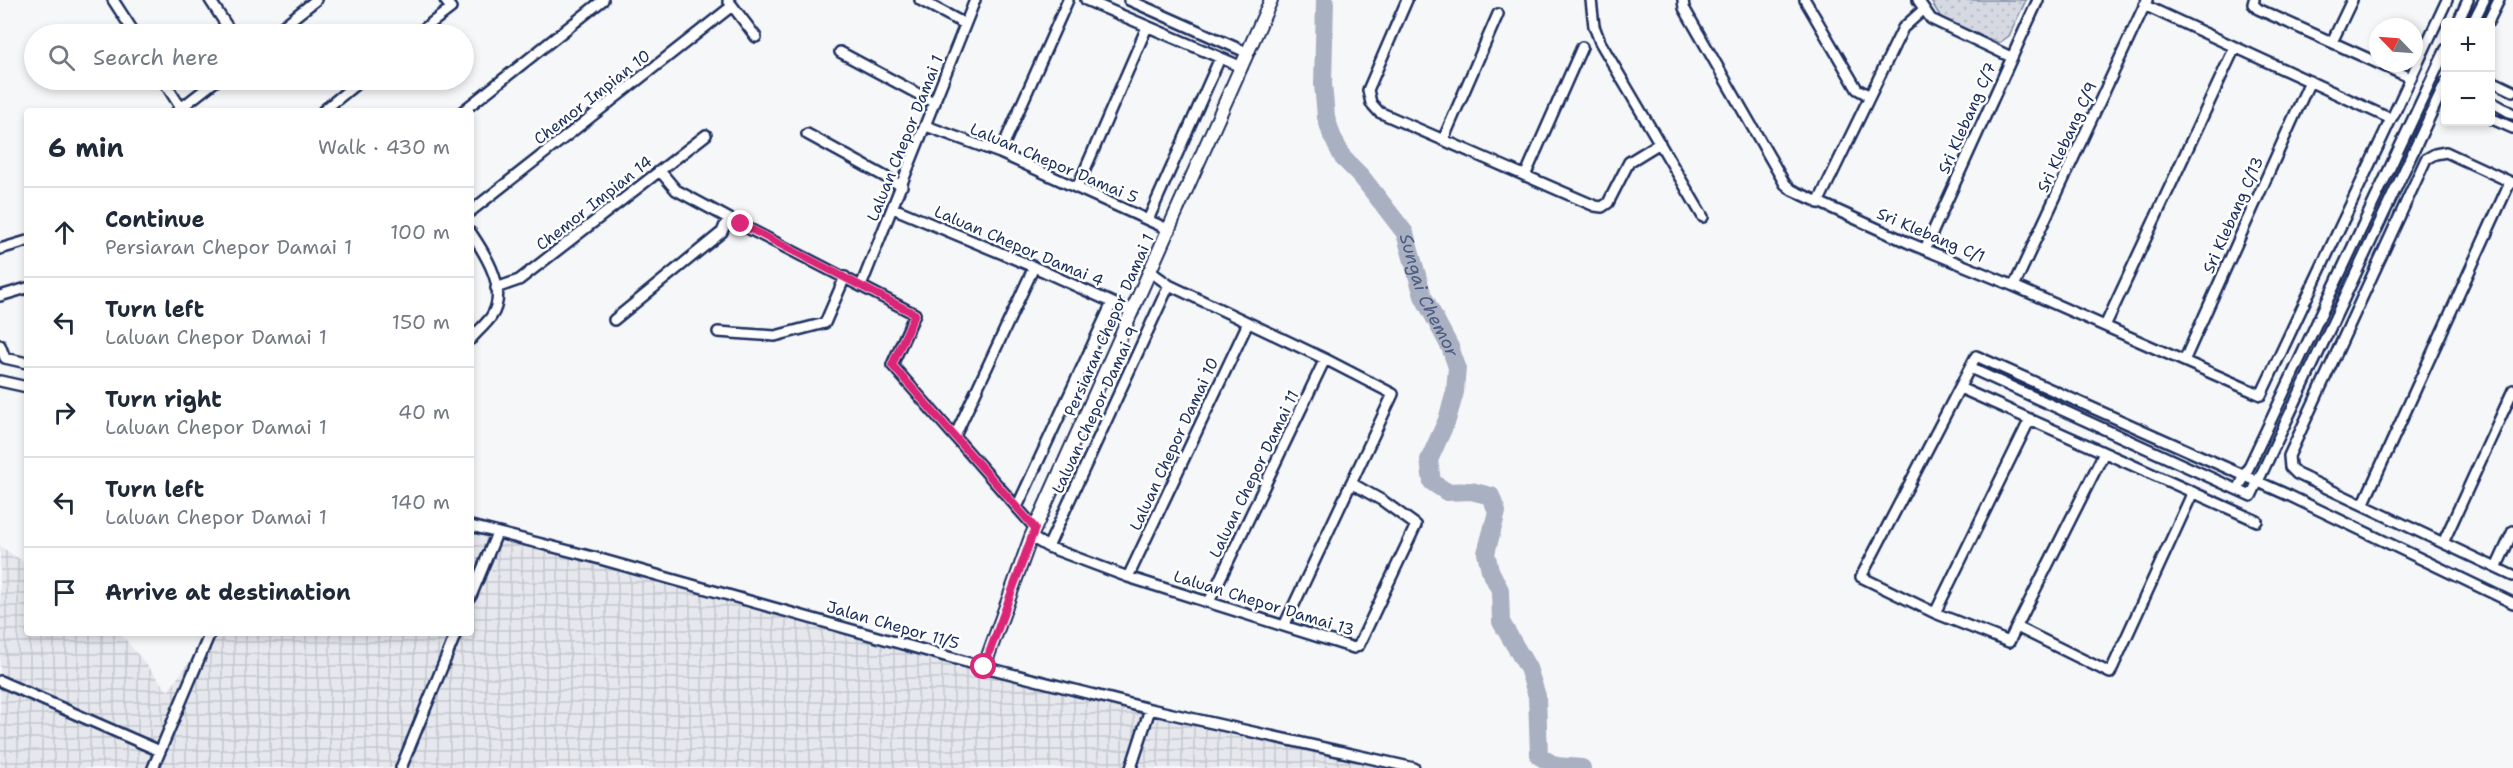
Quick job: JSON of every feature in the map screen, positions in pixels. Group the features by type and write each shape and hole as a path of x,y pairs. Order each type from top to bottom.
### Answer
{"street":[{"path":"113,0 129,24"},
{"path":"210,0 226,24"},
{"path":"286,24 316,0"},
{"path":"467,108 603,0"},
{"path":"920,0 965,24"},
{"name":"Laluan Chepor Damai 1","path":"861,286 975,0"},
{"path":"1000,153 1068,0"},
{"path":"1086,0 1242,68"},
{"path":"1130,0 1248,53"},
{"name":"Persiaran Chepor Damai 1","path":"984,667 1033,532 1271,0"},
{"path":"1407,0 1368,90 1371,103 1378,112 1595,207 1602,207 1608,203 1629,162 1660,143"},
{"path":"1591,0 1594,26 1600,42 1703,216"},
{"name":"Sri Klebang C/1","path":"1683,0 1684,9 1785,184 1818,203 2261,395 2391,119 2310,81"},
{"path":"1805,0 1857,89 1870,96"},
{"path":"1918,0 1923,10 1937,23 2011,57"},
{"name":"Sri Klebang C/7","path":"1925,249 2038,0"},
{"path":"2332,42 2352,0"},
{"path":"2392,116 2447,0"},
{"path":"2460,18 2468,0"},
{"path":"2475,18 2484,0"},
{"path":"2490,18 2499,0"},
{"path":"730,3 756,38"},
{"name":"Chemor Impian 10","path":"474,209 730,3"},
{"path":"2146,3 2310,81"},
{"name":"Sri Klebang C/9","path":"2014,286 2146,3"},
{"path":"427,24 448,4"},
{"path":"2256,4 2410,78"},
{"path":"1818,203 1903,28 1923,10"},
{"path":"1443,140 1498,14"},
{"path":"1077,188 1147,27"},
{"path":"1525,176 1582,47"},
{"path":"2105,326 2235,47"},
{"path":"840,52 935,103"},
{"path":"1148,220 1220,58"},
{"path":"2238,490 2441,58"},
{"path":"2434,74 2441,78"},
{"name":"Sri Klebang C/13","path":"2184,361 2310,81"},
{"path":"2495,82 2513,91"},
{"path":"2427,89 2441,95"},
{"path":"168,90 178,108"},
{"path":"182,108 204,90"},
{"path":"327,108 349,90"},
{"path":"1970,368 2251,496 2441,100"},
{"path":"2495,103 2513,114"},
{"path":"2495,120 2513,128"},
{"name":"Laluan Chepor Damai 5","path":"926,126 1000,153 1170,230"},
{"path":"807,134 902,186"},
{"name":"Chemor Impian 14","path":"496,288 519,280 706,135"},
{"path":"2363,505 2512,182 2446,152 2426,159 2289,456 2290,467 2297,474 2513,576"},
{"path":"660,171 676,190 915,314 892,365 1017,507 1033,532"},
{"name":"Laluan Chepor Damai 4","path":"893,208 1034,267 1132,312"},
{"path":"614,320 722,232 728,218"},
{"path":"474,237 493,272 496,288 496,302 492,316 474,336"},
{"path":"0,249 24,242"},
{"path":"955,436 1034,267"},
{"path":"1151,272 1169,285 1393,394 1284,626"},
{"path":"718,332 776,336 825,323 845,277"},
{"name":"Laluan Chepor Damai 9","path":"1048,547 1169,285"},
{"path":"0,296 24,289"},
{"path":"1017,507 1113,303"},
{"name":"Laluan Chepor Damai 10","path":"1128,577 1248,323"},
{"path":"0,345 5,358 24,362"},
{"path":"2104,453 2009,642 1935,613 1862,577 1976,356 2246,475 2513,603"},
{"name":"Laluan Chepor Damai 11","path":"1209,602 1325,359"},
{"path":"0,381 24,386"},
{"path":"1960,388 2257,521"},
{"path":"2443,543 2513,390"},
{"path":"1935,613 2030,419"},
{"name":"Laluan Chepor Damai 13","path":"1033,532 1048,547 1128,577 1354,648 1359,645 1415,529 1414,522 1351,483"},
{"path":"2017,627 2110,673 2193,492"},
{"name":"Jalan Chepor 11/5","path":"474,527 593,557 984,667 1150,709 1414,768"},
{"path":"2496,568 2513,531"},
{"path":"474,589 497,533"},
{"path":"153,768 209,636"},
{"path":"400,768 455,636"},
{"path":"0,681 160,751"},
{"path":"1131,768 1150,709"}],"shaded area":[{"path":"1930,0 2026,0 2009,36 1999,43 1942,19"},
{"path":"474,526 984,667 1414,768 0,768 0,546 24,562 24,636 122,636 168,691 208,636 474,636"}],"waterway":[{"name":"Sungai Chemor","path":"1325,0 1323,84 1326,117 1332,136 1343,158 1361,176 1405,233 1423,296 1450,347 1457,367 1455,392 1447,420 1429,460 1432,482 1447,492 1471,491 1491,496 1497,512 1486,553 1490,570 1500,590 1501,622 1528,668 1537,696 1539,756 1556,766 1582,768"}],"route":[{"path":"741,224 915,314 892,365 1035,528 984,667"}]}
